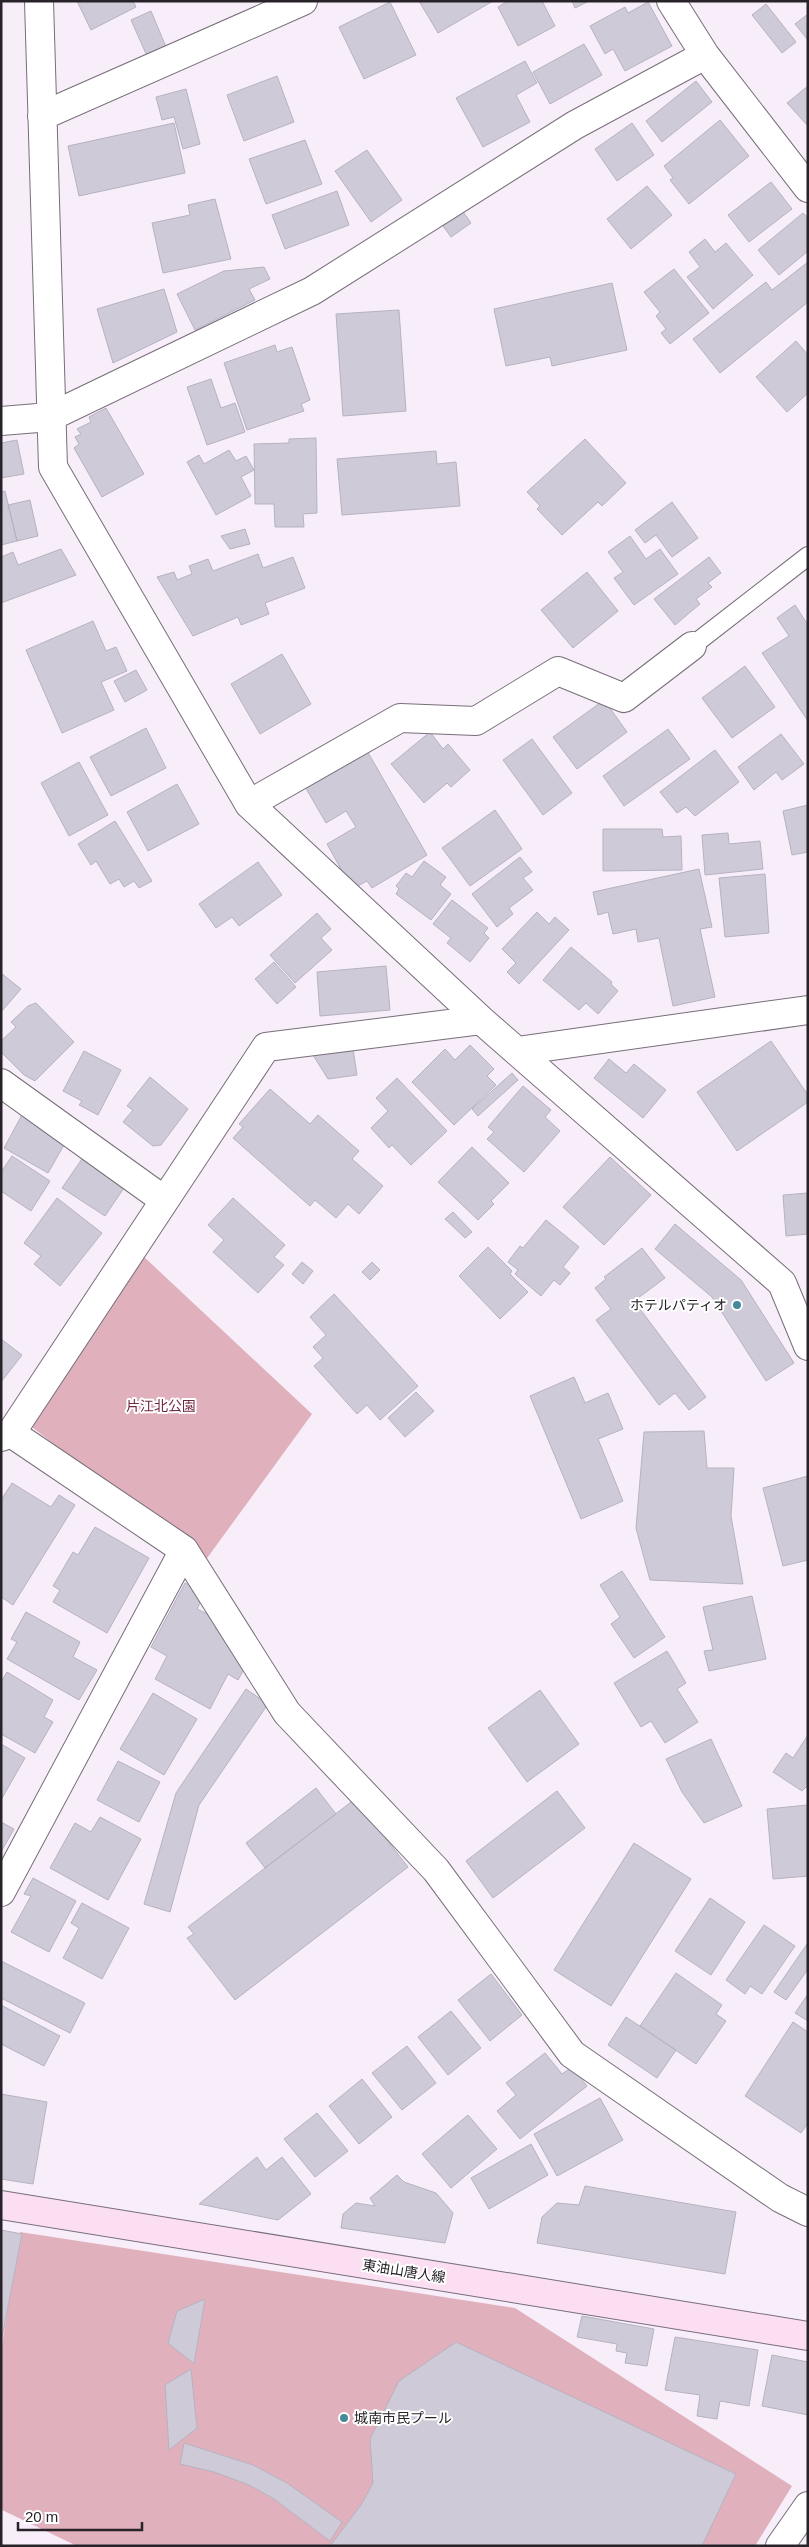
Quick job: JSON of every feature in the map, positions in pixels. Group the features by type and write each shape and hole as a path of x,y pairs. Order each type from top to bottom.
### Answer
{"main road":[{"name":"東油山唐人線","path":"1,2205 808,2336"}],"street":[{"path":"39,1 53,468 249,804 482,1020 782,1283 808,1346"},
{"path":"42,116 303,1"},
{"path":"671,1 705,55 808,188"},
{"path":"1,421 50,417 312,291 575,125 705,55"},
{"path":"249,804 400,718 476,721 558,671 624,698 692,646"},
{"path":"517,1051 808,1010"},
{"path":"482,1020 266,1047 6,1435 184,1550 287,1713 436,1870 572,2054 780,2198 808,2212"},
{"path":"1,1083 164,1200"},
{"path":"1,1892 184,1550"},
{"path":"780,2546 808,2506"}],"lane":[{"path":"692,646 808,556"}],"green space":[{"name":"片江北公園","path":"143,1256 312,1414 205,1561 28,1424"},
{"name":"城南市民プール","path":"20,2232 515,2308 792,2486 755,2546 77,2546 2,2510 1,2507 1,2351"}],"building":[{"path":"77,1 133,1 136,7 91,30"},
{"path":"419,1 493,1 438,33"},
{"path":"508,1 542,1 555,26 518,46 498,7"},
{"path":"572,1 589,1 575,8"},
{"path":"390,2 416,55 364,79 339,27"},
{"path":"648,2 672,46 625,71 613,49 605,54 590,26 625,7 628,13"},
{"path":"766,4 796,42 782,53 752,15"},
{"path":"151,11 166,47 147,56 131,20"},
{"path":"808,14 808,40 795,24"},
{"path":"584,44 602,75 550,104 533,72"},
{"path":"525,61 537,83 516,95 530,122 483,147 456,98"},
{"path":"277,76 294,122 244,141 227,95"},
{"path":"696,81 712,102 662,142 646,121"},
{"path":"808,86 808,126 787,103"},
{"path":"186,89 200,144 183,149 174,117 162,120 156,97"},
{"path":"720,120 749,156 689,204 670,180 673,178 664,166"},
{"path":"174,123 185,173 79,196 68,146"},
{"path":"632,123 654,155 617,181 595,149"},
{"path":"305,140 322,184 266,204 249,159"},
{"path":"367,150 402,200 371,222 335,171"},
{"path":"771,182 792,209 749,242 728,215"},
{"path":"647,186 672,215 631,249 607,219"},
{"path":"337,191 349,225 285,249 272,215"},
{"path":"215,199 231,259 163,273 152,223 190,215 188,205"},
{"path":"461,209 471,223 451,237 441,223"},
{"path":"803,213 808,218 808,251 779,275 758,250"},
{"path":"705,239 715,252 726,243 753,275 713,309 687,277 700,267 689,252"},
{"path":"808,262 808,302 720,373 693,339 766,282 772,290"},
{"path":"264,267 270,279 249,289 255,300 195,330 177,294 224,271"},
{"path":"674,269 709,313 670,344 661,333 666,329 656,316 660,312 644,292"},
{"path":"612,283 627,350 552,366 550,357 506,366 494,309"},
{"path":"164,289 177,332 113,363 97,309"},
{"path":"399,310 406,411 343,416 336,314"},
{"path":"796,341 808,355 808,393 787,412 756,377"},
{"path":"275,345 277,352 292,347 310,400 301,404 304,411 247,430 224,363"},
{"path":"211,379 221,408 235,403 245,432 207,445 187,387"},
{"path":"106,408 144,474 102,497 74,448 79,444 75,437 81,434 77,429 91,422 89,417"},
{"path":"316,438 317,513 303,514 304,527 275,527 274,504 255,504 254,444 289,443 289,439"},
{"path":"585,439 626,483 602,506 598,502 562,535 537,509 540,506 527,492"},
{"path":"17,440 24,474 1,478 1,443"},
{"path":"229,450 236,461 246,456 254,470 241,477 251,496 216,515 187,462 199,455 204,464"},
{"path":"436,451 437,464 456,462 460,506 342,515 337,459"},
{"path":"5,491 17,541 1,545 1,492"},
{"path":"30,500 38,536 17,541 8,505"},
{"path":"672,502 698,538 672,557 656,535 645,543 635,530"},
{"path":"245,529 250,544 230,549 221,536"},
{"path":"630,536 646,559 660,549 678,574 634,605 614,578 623,572 608,552"},
{"path":"61,549 76,575 1,603 1,557 13,552 18,565"},
{"path":"258,554 263,568 293,557 305,588 265,603 269,614 241,625 238,617 193,636 157,577 174,572 177,580 192,574 189,566 208,559 213,571"},
{"path":"709,557 721,573 708,583 712,587 696,599 700,604 675,625 654,599"},
{"path":"587,572 618,611 573,648 541,610"},
{"path":"795,605 808,625 808,721 762,653 789,636 777,618"},
{"path":"93,621 106,651 116,647 127,671 101,682 114,710 62,733 26,650"},
{"path":"282,654 311,704 260,734 231,684"},
{"path":"745,666 775,707 732,738 702,698"},
{"path":"136,670 147,690 125,702 114,681"},
{"path":"604,700 627,732 577,769 553,737"},
{"path":"146,728 166,768 111,796 90,757"},
{"path":"668,729 690,759 624,806 603,776"},
{"path":"430,732 443,749 448,744 470,770 451,787 447,783 424,803 391,764"},
{"path":"781,734 804,764 782,780 776,772 754,790 738,767"},
{"path":"532,739 572,793 543,815 503,760"},
{"path":"366,749 427,855 372,888 367,881 352,889 327,844 356,827 346,811 326,823 304,785"},
{"path":"715,750 739,782 695,816 686,807 677,813 660,792"},
{"path":"79,762 108,815 69,836 41,783"},
{"path":"177,784 199,824 148,851 127,812"},
{"path":"808,805 808,852 792,855 783,811"},
{"path":"495,810 522,849 470,886 442,848"},
{"path":"115,821 152,881 139,888 134,881 124,887 119,879 110,884 96,861 91,865 78,844"},
{"path":"603,829 662,829 663,837 681,836 682,870 603,871"},
{"path":"728,833 729,844 760,841 763,869 705,875 702,835"},
{"path":"520,857 532,872 523,878 533,890 509,908 513,914 497,927 472,894"},
{"path":"424,861 446,877 440,885 451,894 431,920 396,894 399,889 396,886 406,873 412,877"},
{"path":"258,862 282,895 239,926 232,917 216,928 199,904"},
{"path":"699,869 712,927 700,929 715,997 673,1006 659,938 638,942 636,929 613,934 608,912 598,915 593,892"},
{"path":"765,874 769,933 725,937 719,878"},
{"path":"452,900 488,928 484,933 489,938 470,962 447,943 451,938 433,924"},
{"path":"537,912 549,924 555,917 569,930 519,984 507,972 516,963 502,949"},
{"path":"317,913 331,929 321,938 332,950 295,983 270,955"},
{"path":"571,947 612,982 611,984 618,991 598,1014 586,1003 579,1010 543,980"},
{"path":"274,962 296,987 277,1004 255,979"},
{"path":"386,966 390,1010 320,1016 317,972"},
{"path":"1,973 21,989 1,1012"},
{"path":"36,1003 74,1042 35,1081 24,1075 1,1052 1,1041 16,1027 11,1022 28,1006"},
{"path":"771,1041 808,1095 808,1102 737,1151 697,1092"},
{"path":"470,1045 494,1069 487,1076 496,1085 454,1125 412,1082 445,1049 455,1060"},
{"path":"353,1049 357,1075 328,1079 313,1055"},
{"path":"84,1051 121,1070 98,1115 79,1105 82,1101 63,1091"},
{"path":"609,1059 626,1073 634,1064 666,1090 643,1118 594,1078"},
{"path":"512,1073 518,1080 478,1116 472,1109"},
{"path":"150,1077 188,1109 161,1145 153,1146 123,1122 133,1110 127,1106"},
{"path":"397,1078 447,1131 411,1165 392,1145 389,1148 371,1128 388,1111 376,1098"},
{"path":"523,1086 551,1110 545,1117 560,1131 524,1172 487,1139 494,1132 488,1127"},
{"path":"270,1089 310,1124 318,1115 359,1151 352,1159 383,1186 359,1214 348,1204 336,1218 315,1200 310,1206 233,1138 243,1127 239,1124"},
{"path":"23,1113 68,1138 48,1173 4,1148"},
{"path":"472,1147 509,1183 491,1201 494,1204 478,1220 438,1182"},
{"path":"86,1153 128,1182 105,1216 62,1188"},
{"path":"12,1156 50,1181 31,1211 1,1191 1,1172"},
{"path":"610,1157 651,1195 604,1245 563,1207"},
{"path":"808,1193 808,1234 786,1236 783,1195"},
{"path":"57,1198 102,1233 60,1286 34,1264 41,1256 24,1243"},
{"path":"233,1198 285,1245 274,1257 284,1265 258,1293 213,1252 224,1240 208,1225"},
{"path":"453,1212 472,1232 465,1238 445,1219"},
{"path":"546,1220 579,1247 563,1267 570,1273 560,1285 554,1280 541,1296 515,1274 518,1270 508,1262 520,1246 523,1248"},
{"path":"675,1224 741,1280 794,1363 766,1381 712,1297 655,1249"},
{"path":"488,1247 512,1271 510,1274 528,1292 500,1319 459,1276"},
{"path":"642,1248 665,1278 634,1301 706,1397 689,1410 675,1393 659,1405 596,1320 611,1309 595,1288 606,1279 604,1277"},
{"path":"302,1262 313,1271 303,1284 292,1274"},
{"path":"372,1262 380,1270 370,1280 362,1272"},
{"path":"334,1294 418,1386 380,1420 367,1405 357,1414 314,1366 323,1358 313,1347 326,1335 310,1317"},
{"path":"1,1339 22,1355 1,1382"},
{"path":"574,1377 585,1403 608,1393 623,1429 598,1439 623,1501 581,1519 530,1396"},
{"path":"416,1392 434,1411 405,1437 388,1418"},
{"path":"704,1431 707,1468 734,1468 731,1516 743,1584 650,1580 636,1528 644,1432"},
{"path":"808,1476 808,1560 783,1566 763,1488"},
{"path":"12,1483 51,1507 59,1495 75,1505 13,1605 1,1597 1,1500"},
{"path":"95,1527 149,1558 107,1633 53,1602 60,1590 53,1586 73,1552 78,1555"},
{"path":"622,1571 665,1637 634,1658 611,1624 620,1617 600,1585"},
{"path":"185,1583 205,1593 197,1609 220,1620 215,1629 232,1639 248,1662 238,1680 228,1674 210,1709 155,1679 167,1656 151,1647"},
{"path":"752,1596 766,1659 709,1671 704,1651 713,1650 703,1607"},
{"path":"26,1612 80,1642 73,1657 97,1670 79,1700 7,1659 17,1642 11,1639"},
{"path":"667,1651 686,1683 677,1689 698,1722 665,1743 651,1721 641,1727 614,1683"},
{"path":"7,1672 53,1700 44,1717 53,1722 35,1753 1,1734 1,1682"},
{"path":"246,1689 268,1704 199,1805 170,1912 144,1904 176,1793"},
{"path":"540,1690 579,1744 527,1782 488,1728"},
{"path":"153,1693 197,1719 164,1775 120,1749"},
{"path":"808,1735 808,1788 806,1787 802,1791 773,1772 786,1753 793,1758"},
{"path":"711,1739 742,1806 704,1823 682,1792 666,1759"},
{"path":"1,1744 25,1758 1,1800"},
{"path":"118,1761 160,1782 139,1822 97,1800"},
{"path":"316,1788 336,1814 265,1868 246,1843"},
{"path":"557,1791 585,1828 493,1898 466,1861"},
{"path":"355,1799 408,1867 235,2000 187,1938 194,1934 188,1927"},
{"path":"808,1805 808,1876 773,1879 767,1809"},
{"path":"100,1817 141,1839 108,1900 50,1868 75,1823 91,1832"},
{"path":"1,1822 14,1829 1,1852"},
{"path":"634,1843 691,1879 611,2006 554,1970"},
{"path":"33,1878 76,1901 49,1952 11,1932 31,1896 24,1894"},
{"path":"710,1898 745,1922 711,1975 675,1951"},
{"path":"82,1903 129,1928 102,1979 63,1958 79,1928 71,1923"},
{"path":"764,1925 795,1946 762,1994 750,1986 745,1994 726,1980"},
{"path":"807,1944 808,1969 786,2000 774,1992"},
{"path":"1,1961 85,2003 70,2033 1,1998"},
{"path":"676,1973 722,2005 716,2014 726,2021 696,2064 640,2026"},
{"path":"491,1974 522,2015 490,2041 458,2000"},
{"path":"808,1994 808,2021 795,2013"},
{"path":"1,2005 60,2036 44,2066 1,2044"},
{"path":"451,2011 481,2048 448,2075 418,2037"},
{"path":"626,2017 676,2050 657,2078 608,2045"},
{"path":"793,2022 808,2032 808,2123 801,2133 745,2096"},
{"path":"407,2046 436,2083 402,2110 372,2073"},
{"path":"545,2053 562,2074 572,2067 587,2086 520,2139 497,2111 516,2095 506,2083"},
{"path":"362,2079 392,2117 359,2144 329,2106"},
{"path":"1,2094 47,2102 33,2184 1,2179"},
{"path":"600,2098 623,2140 557,2176 534,2134"},
{"path":"317,2113 348,2151 315,2177 284,2139"},
{"path":"468,2115 497,2149 451,2188 422,2154"},
{"path":"531,2144 548,2175 489,2209 471,2178"},
{"path":"257,2157 266,2170 282,2157 311,2194 278,2220 199,2204"},
{"path":"397,2175 404,2182 436,2193 453,2213 445,2243 341,2228 343,2214 356,2203 375,2206 370,2198"},
{"path":"585,2186 736,2212 725,2274 537,2243 542,2217 557,2203 579,2205"},
{"path":"1,2230 22,2234 1,2343"},
{"path":"205,2299 194,2364 168,2343 177,2311"},
{"path":"582,2316 654,2329 647,2366 625,2363 627,2353 616,2351 617,2344 577,2337"},
{"path":"675,2337 758,2350 749,2406 720,2401 717,2419 697,2416 700,2395 665,2390"},
{"path":"456,2342 736,2474 702,2546 330,2546 361,2505 373,2483 370,2439 399,2381"},
{"path":"772,2355 808,2362 808,2415 762,2406"},
{"path":"191,2369 197,2428 169,2450 165,2385"},
{"path":"184,2443 253,2465 287,2483 342,2522 330,2541 274,2499 249,2485 214,2472 180,2464"}],"place":[{"name":"ホテルパティオ","path":"737,1305"},
{"name":"城南市民プール","path":"344,2418"}]}
